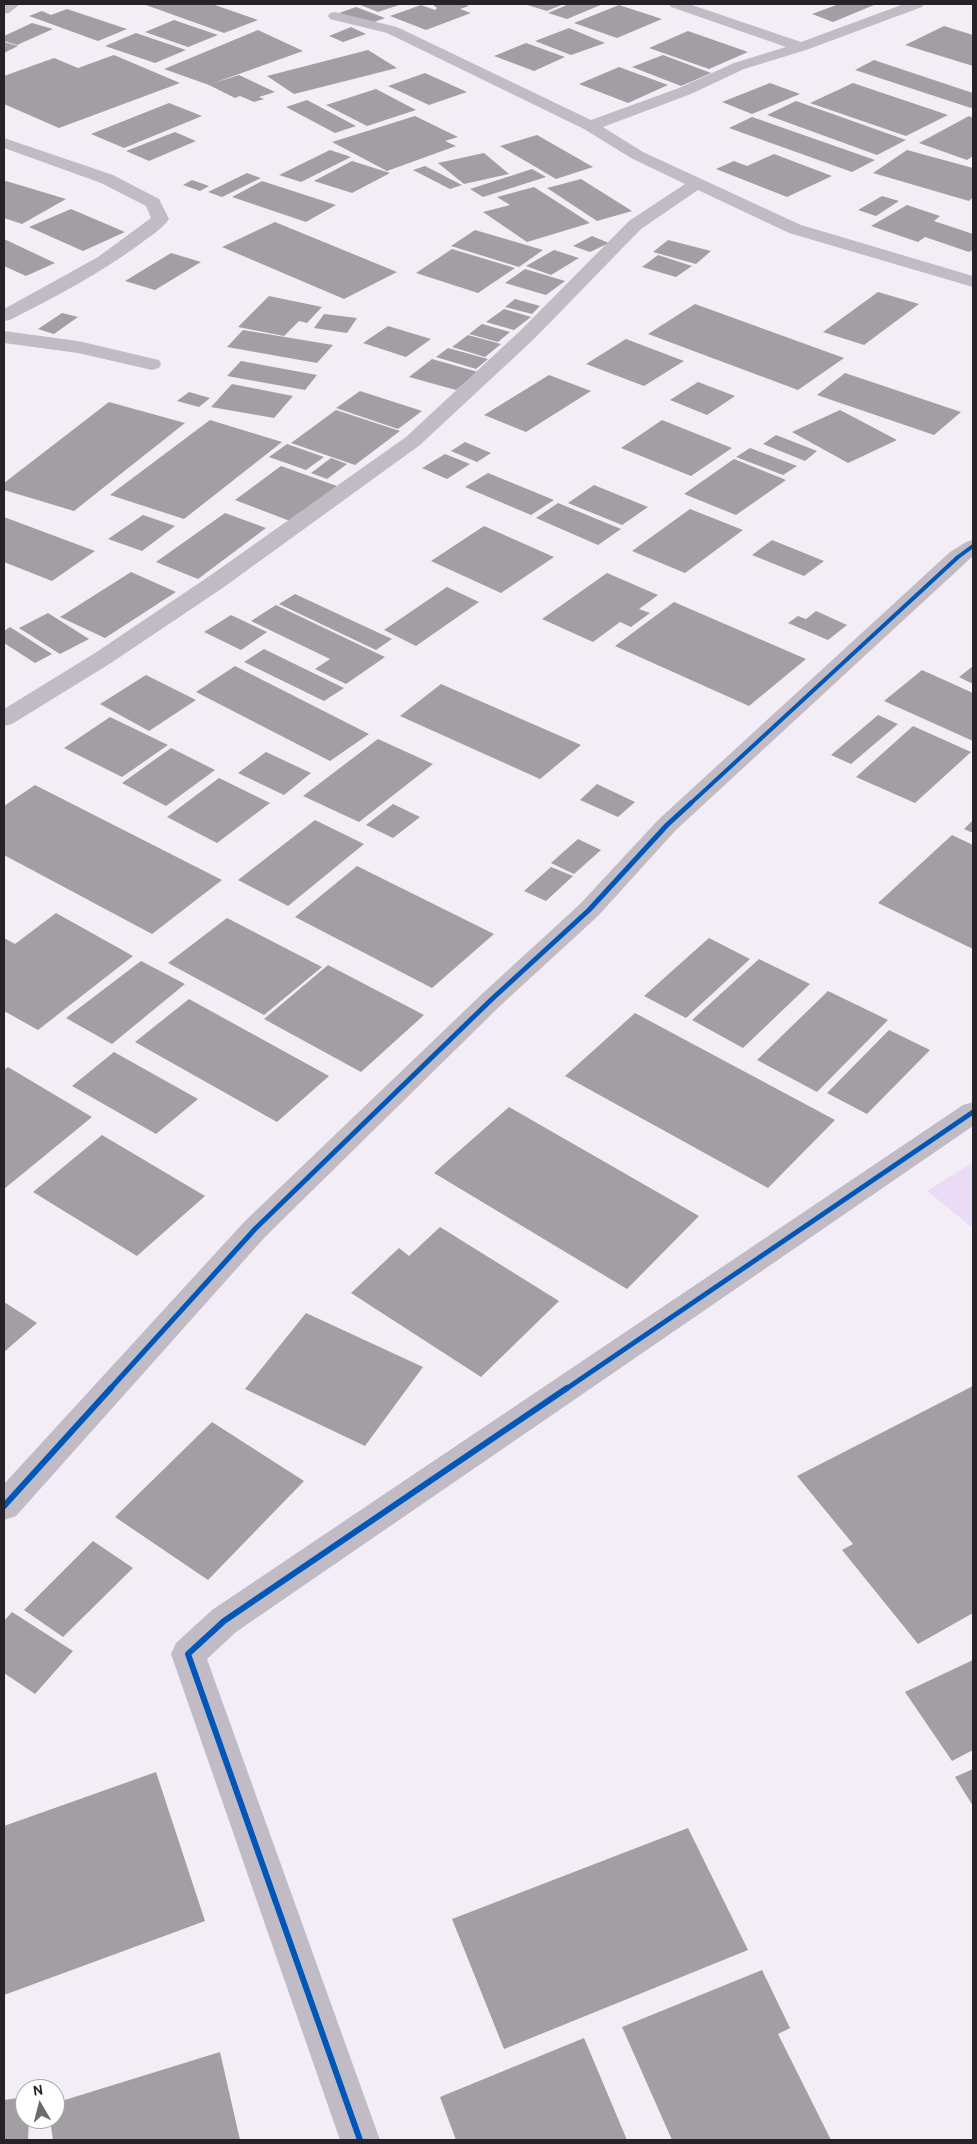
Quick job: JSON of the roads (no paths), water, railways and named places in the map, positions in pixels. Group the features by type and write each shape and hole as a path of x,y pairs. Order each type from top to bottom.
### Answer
{"street":[{"path":"4,10 13,4"},
{"path":"676,4 801,47"},
{"path":"590,126 685,91 739,66 801,47 916,4"},
{"path":"335,16 392,30 590,126 637,155 795,229 973,282"},
{"path":"4,143 107,179 153,203 160,219 146,232 78,277 4,316"},
{"path":"4,719 103,658 216,582 413,440 527,335 635,225 697,183"},
{"path":"4,337 78,347 152,364"},
{"path":"4,1506 255,1229 492,999 590,910 667,825 968,556"},
{"path":"360,2140 188,1654 224,1621 973,1112"}]}
